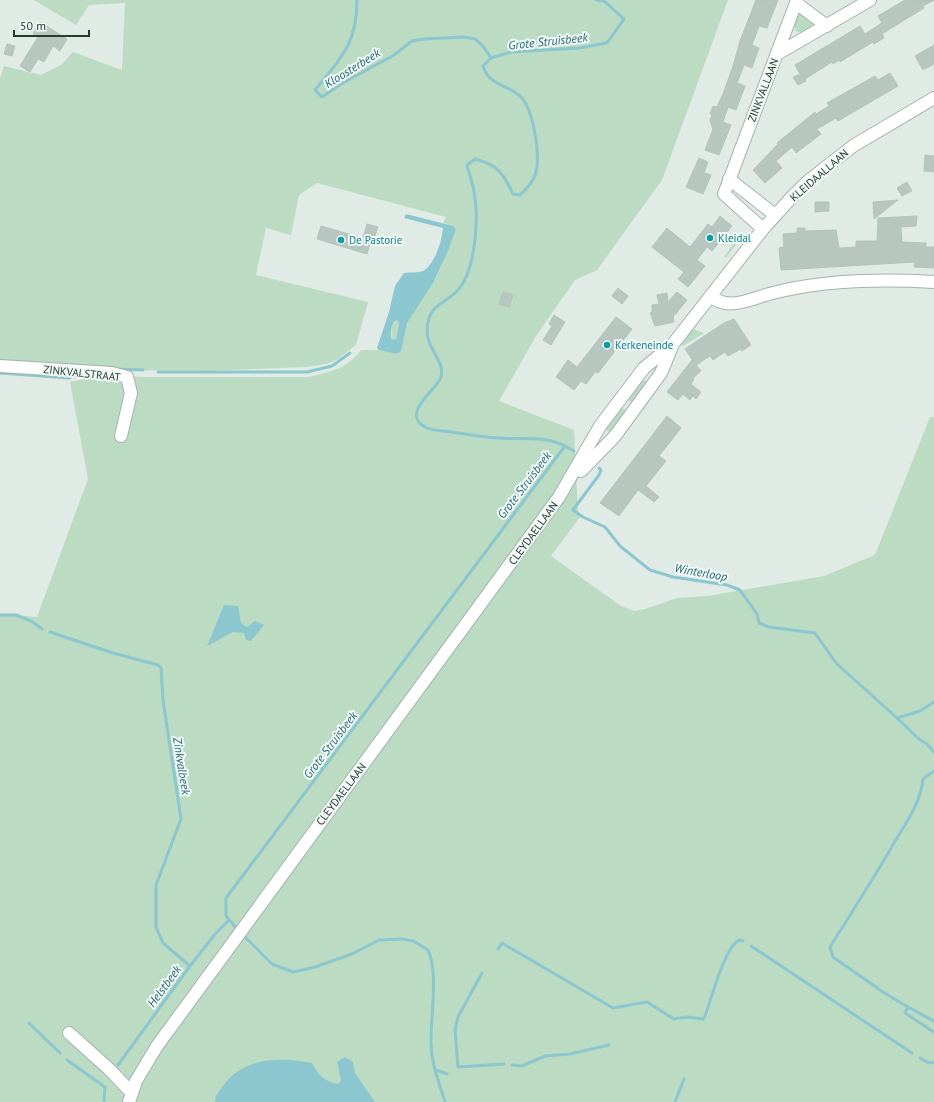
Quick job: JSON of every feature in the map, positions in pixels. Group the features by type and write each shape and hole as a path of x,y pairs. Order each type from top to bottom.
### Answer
{"street":[{"path":"777,54 870,0"},
{"path":"796,2 826,26"},
{"name":"ZINKVALLAAN","path":"763,229 724,194 796,2"},
{"name":"KLEIDAALLAAN","path":"710,296 763,229 807,182 853,146 934,98"},
{"path":"729,179 775,215"},
{"path":"563,492 600,426 644,368 673,344 710,296 730,305 774,292 813,286 878,282 934,282"},
{"path":"563,492 615,436 660,373 673,344"},
{"name":"ZINKVALSTRAAT","path":"0,366 112,373 127,377 131,393 121,436"},
{"name":"CLEYDAELLAAN","path":"130,1097 151,1055 245,924 563,492"},
{"path":"69,1033 109,1069 130,1097"}],"green space":[{"path":"34,0 728,0 662,180 597,270 575,280 536,336 499,401 574,430 578,512 580,517 551,556 621,606 634,611 645,609 677,598 708,596 824,576 875,555 930,417 934,417 934,1102 0,1102 0,614 37,617 88,479 70,382 112,373 122,376 146,377 308,377 344,366 361,350 379,350 396,354 401,346 409,318 432,284 439,270 447,249 453,226 443,223 446,217 317,183 299,195 291,235 266,228 256,275 368,302 356,345 338,359 331,362 307,367 230,370 115,370 76,368 0,359 0,78 4,66 41,75 61,65 73,52 122,70 125,3 89,5 76,25"},
{"path":"801,13 813,21 811,27 802,33 796,31 794,26 798,15"},
{"path":"742,232 744,234 726,258 724,257"},
{"path":"703,314 696,325 697,326 693,329 704,333 683,346 680,344"},
{"path":"397,320 399,324 396,339 392,341 391,326"},
{"path":"642,378 648,383 634,404 625,397"},
{"path":"619,406 628,412 610,433 604,428"}],"water":[{"path":"406,214 453,226 456,229 433,283 407,323 401,351 396,354 379,350 377,348 389,312 395,286 404,273 419,272 427,268 434,258 441,239 443,228 404,218","holes":["397,320 399,324 396,339 392,340 392,326"]},
{"path":"224,605 238,606 241,623 247,627 255,621 264,625 251,641 246,640 244,633 233,632 207,646"},
{"path":"345,1057 353,1062 355,1073 375,1102 215,1102 218,1093 231,1076 252,1064 275,1060 312,1063 322,1077 330,1082 339,1084 341,1080 337,1062"}],"building":[{"path":"756,0 778,0 767,28 759,26 752,45 759,48 752,68 744,65 737,83 745,86 736,110 728,107 723,122 731,125 719,155 705,150 713,129 710,121 712,114 710,114 713,106 717,107 723,94 740,41"},
{"path":"905,0 934,0 923,6 924,8 882,34 884,38 874,44 873,42 840,62 839,60 833,64 832,62 798,85 793,77 800,74 795,65 860,26 865,34 882,23 878,16"},
{"path":"40,22 67,39 60,51 53,46 44,62 38,59 30,72 20,66 38,37 33,34"},
{"path":"7,44 15,46 12,56 4,54"},
{"path":"934,45 934,64 923,70 915,56"},
{"path":"890,73 898,86 838,121 836,118 817,129 821,134 796,153 792,147 776,161 782,168 765,183 753,170 778,144 777,143 815,112 816,114 829,106 827,103 875,76 878,80"},
{"path":"925,155 934,156 934,172 924,171"},
{"path":"699,158 708,162 704,173 711,175 703,194 686,187"},
{"path":"907,182 912,191 902,196 897,188"},
{"path":"898,200 874,219 873,202"},
{"path":"815,202 829,202 829,211 815,212"},
{"path":"720,216 732,226 712,251 707,247 697,260 705,266 688,287 678,279 684,272 652,247 667,228 690,247 708,224 712,227"},
{"path":"917,216 916,226 901,227 902,242 926,243 926,247 934,247 934,268 914,267 915,262 781,270 779,248 784,247 783,234 797,233 797,228 805,228 805,231 836,230 839,248 856,247 856,241 877,241 878,218"},
{"name":"De Pastorie","path":"367,224 378,227 375,236 372,235 367,254 317,239 321,226 363,238"},
{"path":"618,288 628,296 622,304 612,296"},
{"path":"503,292 513,295 509,307 499,304"},
{"path":"677,292 687,300 673,317 674,322 655,326 650,313 652,312 652,305 659,304 657,295 667,293 668,302"},
{"path":"554,315 565,322 551,345 543,340 552,326 549,324"},
{"name":"Kerkeneinde","path":"616,317 632,329 598,373 595,372 586,384 581,381 574,390 556,377 568,360 577,367"},
{"path":"734,319 751,345 742,351 741,349 728,356 725,352 713,360 710,356 696,365 685,349 724,323"},
{"path":"692,360 701,371 693,378 694,379 691,384 701,392 696,399 693,396 690,400 683,394 678,400 667,392"},
{"path":"667,416 681,428 659,456 666,461 646,486 659,497 654,502 638,490 619,516 600,503"}],"waterway":[{"name":"Kloosterbeek","path":"357,0 354,28 346,50 333,69 315,90 322,97 341,84 394,55 412,41 464,37 475,39 483,46 491,58"},
{"name":"Grote Struisbeek","path":"238,930 226,916 226,898 565,446 540,439 491,438 435,430 425,427 418,421 416,415 418,408 441,377 442,370 428,337 427,328 429,318 434,310 457,291 463,282 472,258 476,229 476,215 473,185 467,165 475,159 489,164 503,175 513,194 520,195 531,182 537,167 537,150 534,129 532,119 525,102 515,92 489,77 483,66 491,58 511,52 579,48 607,43 624,19 604,1 596,0"},
{"path":"158,372 307,372 332,366 350,353"},
{"path":"117,369 143,370"},
{"path":"0,373 70,378"},
{"name":"Winterloop","path":"565,446 574,451"},
{"name":"Winterloop","path":"599,468 601,470 599,475 573,510 583,517 605,527 620,546 650,570 673,577 727,585 740,590 757,614 759,623 769,627 815,633 836,663 897,718 920,711 934,702"},
{"name":"Zinkvalbeek","path":"0,615 16,615 31,621 42,629"},
{"name":"Zinkvalbeek","path":"50,632 113,653 158,665 161,668 163,700 181,819 156,885 156,927 163,943 190,966"},
{"path":"897,718 934,752"},
{"path":"934,771 923,779 922,788 908,820 830,947 833,957 883,992 908,1007 905,1013 934,1032"},
{"name":"Helstbeek","path":"118,1065 190,966 216,933 229,920"},
{"name":"Grote Struisbeek","path":"242,934 272,964 293,972 315,967 352,954 379,940 402,939 413,941 428,950 431,959 434,983 431,1045 436,1074 445,1102"},
{"path":"498,949 502,943 613,1008 647,1002 674,1019 687,1017 703,1019 719,974 729,952 734,944 740,940 743,941"},
{"path":"751,946 912,1053"},
{"path":"482,973 458,1017 455,1030 458,1067 504,1064"},
{"path":"908,1007 934,1021"},
{"path":"29,1023 60,1053"},
{"path":"512,1065 522,1066 545,1056 570,1054 609,1045"},
{"path":"920,1058 927,1062 934,1063"},
{"path":"67,1060 105,1087 104,1102"},
{"path":"436,1070 447,1074"},
{"path":"675,1102 684,1079"}],"place":[{"name":"Kleidal","path":"710,238"},
{"name":"De Pastorie","path":"341,240"},
{"name":"Kerkeneinde","path":"607,345"}]}
